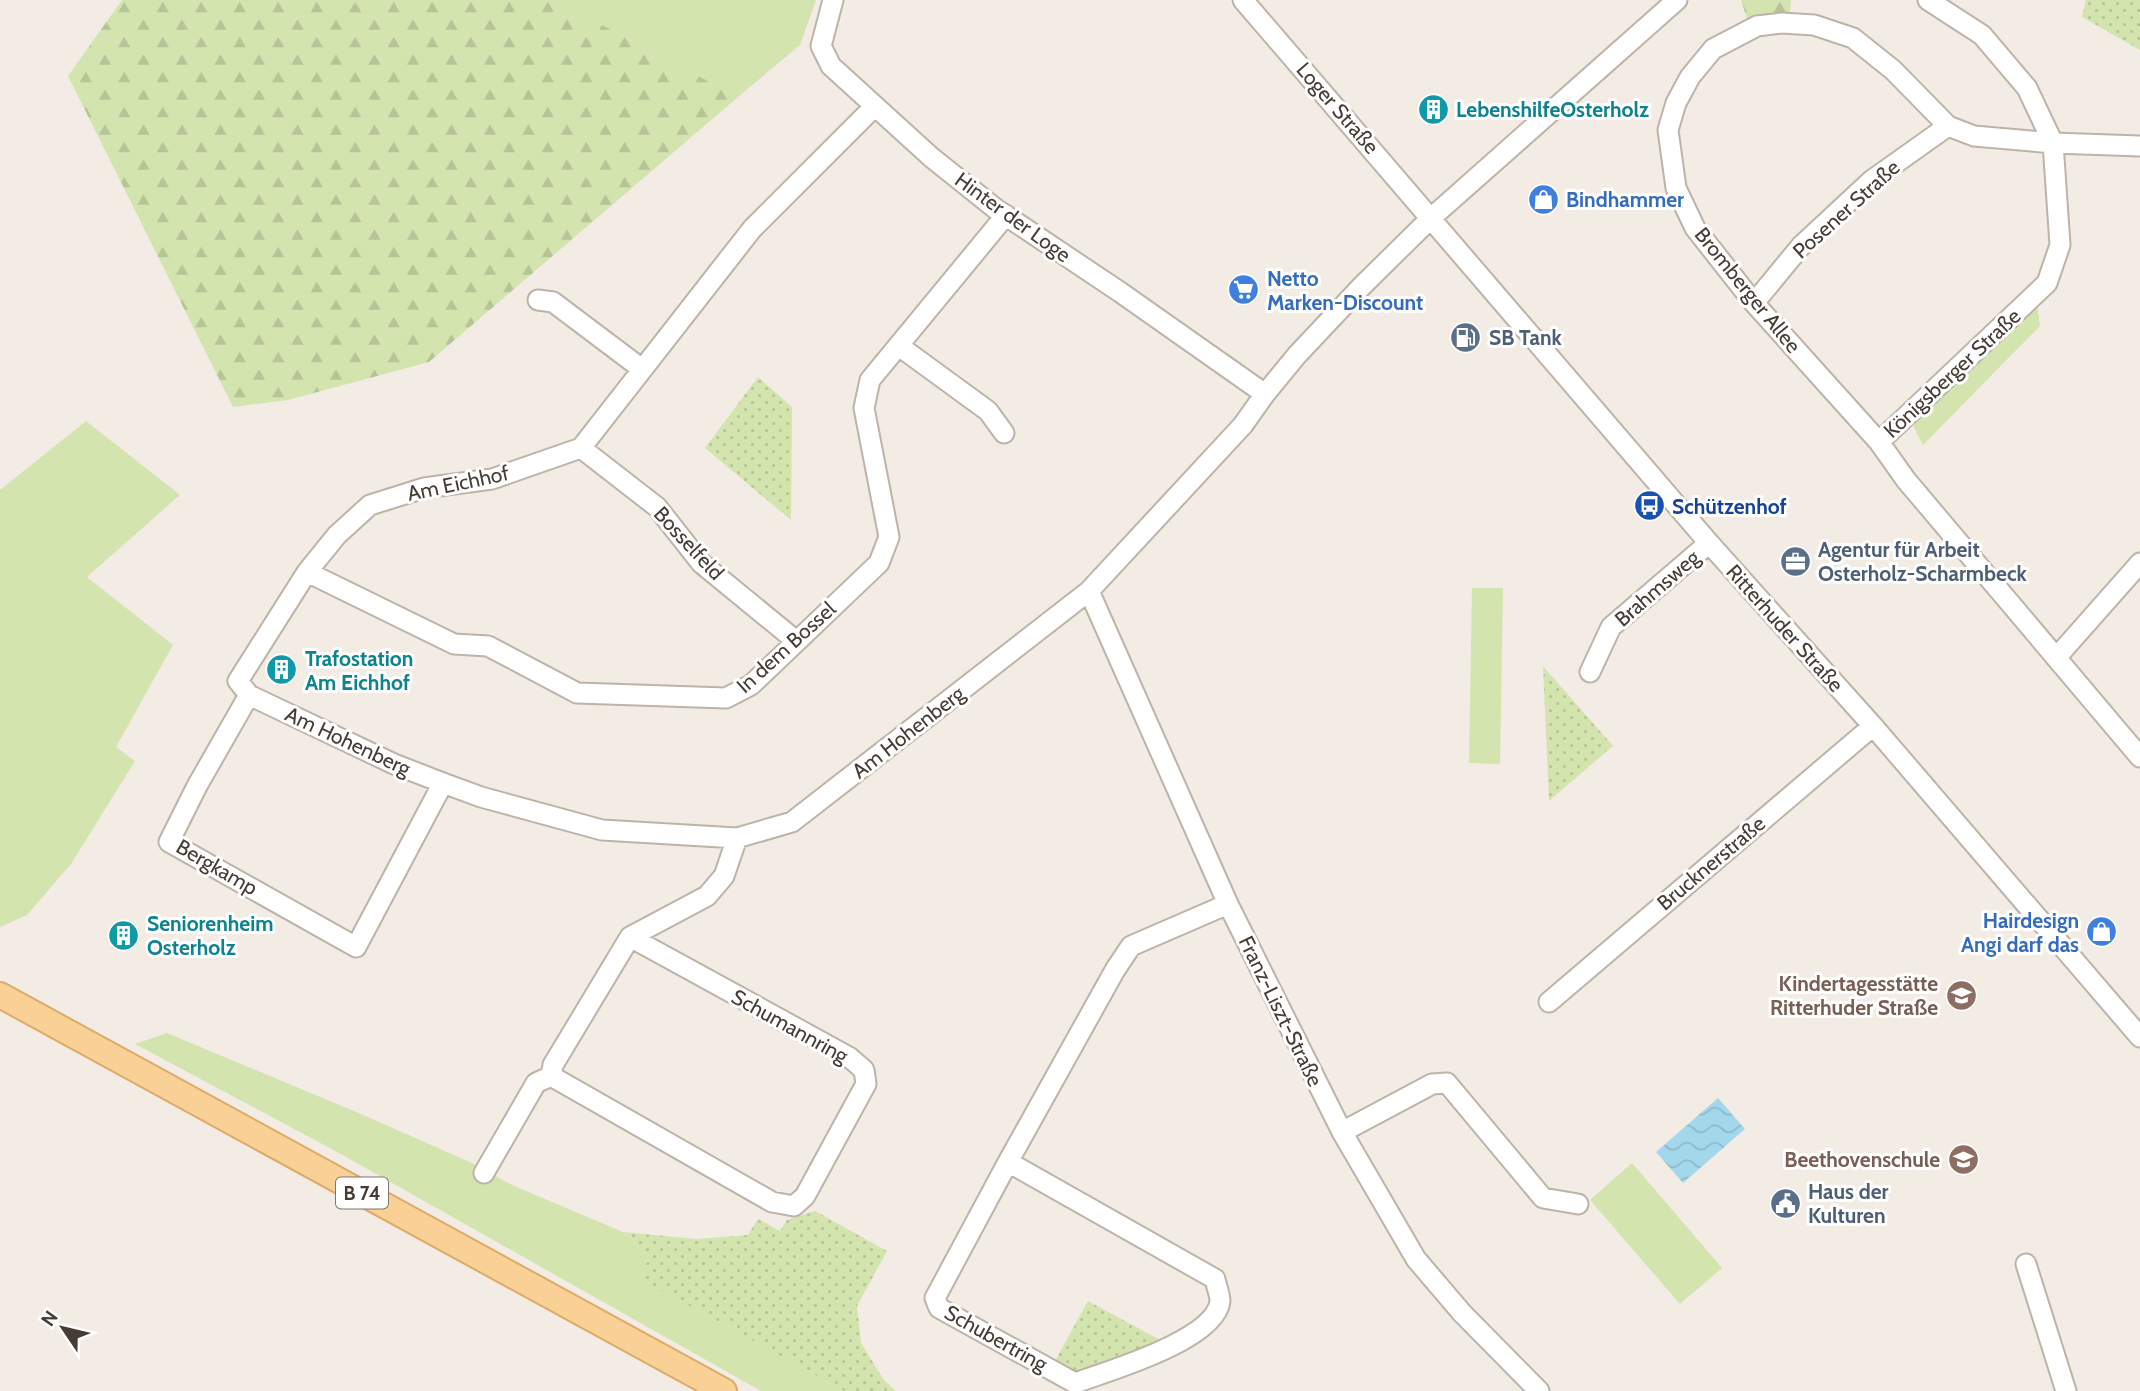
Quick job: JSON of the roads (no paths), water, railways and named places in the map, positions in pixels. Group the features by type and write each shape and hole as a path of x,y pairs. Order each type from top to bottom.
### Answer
{"main road":[{"name":"B 74","path":"0,995 724,1391"}],"street":[{"name":"Hinter der Loge","path":"833,0 821,46 831,66 874,107 931,157 1006,215 1265,394"},
{"name":"Loger Straße","path":"1243,0 1431,218"},
{"name":"Am Hohenberg","path":"244,688 394,764 481,797 602,830 737,838 792,822 1089,591 1234,435 1297,355 1362,286 1431,218 1676,0"},
{"name":"Königsberger Straße","path":"1928,0 1982,35 2027,88 2053,144 2060,246 2047,283 1879,442 1906,480 2140,757"},
{"name":"Bromberger Allee","path":"1879,442 1754,303 1695,228 1676,188 1668,130 1676,103 1690,77 1713,49 1757,26 1782,23 1814,25 1853,38 1894,69 1948,126 1974,136 2053,144 2140,146"},
{"path":"581,448 752,229 874,107"},
{"name":"Posener Straße","path":"1754,303 1801,246 1872,180 1948,126"},
{"name":"In dem Bossel","path":"307,572 454,645 488,646 578,693 726,698 751,684 878,563 889,537 864,408 870,380 1006,215"},
{"name":"Ritterhuder Straße","path":"1431,218 1709,543 1873,726 2140,1037"},
{"path":"538,300 553,302 642,369"},
{"path":"899,346 988,411 1004,433"},
{"name":"Bosselfeld","path":"581,448 657,508 701,563 795,640"},
{"name":"Am Eichhof","path":"244,688 307,572 337,535 370,505 424,488 492,479 581,448"},
{"name":"Brahmsweg","path":"1590,672 1611,627 1709,543"},
{"path":"2056,657 2140,564"},
{"name":"Franz-Liszt-Straße","path":"1089,591 1228,904 1342,1132 1416,1259 1462,1313 1539,1391"},
{"name":"Bergkamp","path":"244,688 169,842 356,947 443,783"},
{"name":"Brucknerstraße","path":"1549,1002 1873,726"},
{"path":"484,1173 536,1083 551,1076 553,1065 630,937 707,896 724,876 737,838"},
{"name":"Schubertring","path":"1008,1162 1215,1279 1220,1301 1209,1323 1158,1354 1075,1383 939,1308 935,1298 1008,1162 1131,946 1228,904"},
{"name":"Schumannring","path":"551,1076 772,1202 794,1206 805,1196 866,1084 864,1070 849,1057 630,937"},
{"path":"1342,1132 1432,1084 1447,1083 1543,1198 1578,1204"},
{"path":"2025,1264 2066,1391"}],"water":[{"path":"1718,1098 1745,1129 1683,1183 1656,1152"}],"place":[{"name":"LebenshilfeOsterholz","path":"1433,109"},
{"name":"Bindhammer","path":"1543,199"},
{"name":"Netto Marken-Discount","path":"1244,290"},
{"name":"SB Tank","path":"1466,337"},
{"name":"Schützenhof","path":"1649,506"},
{"name":"Agentur für Arbeit Osterholz-Scharmbeck","path":"1795,561"},
{"name":"Trafostation Am Eichhof","path":"282,670"},
{"name":"Hairdesign Angi darf das","path":"2102,932"},
{"name":"Seniorenheim Osterholz","path":"124,935"},
{"name":"Kindertagesstätte Ritterhuder Straße","path":"1961,995"},
{"name":"Beethovenschule","path":"1963,1159"},
{"name":"Haus der Kulturen","path":"1785,1203"}]}
